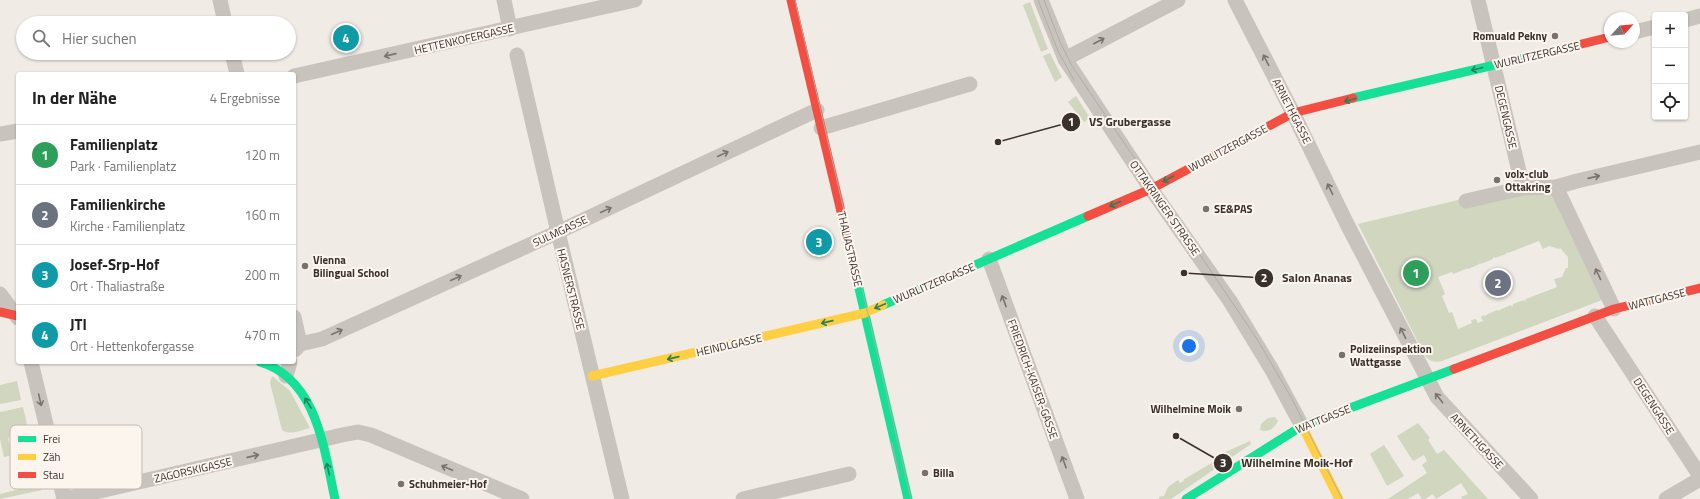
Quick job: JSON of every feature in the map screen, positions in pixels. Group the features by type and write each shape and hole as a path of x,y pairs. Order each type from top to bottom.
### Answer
{"main road":[{"name":"THALIASTRASSE","path":"791,0 908,499"},
{"name":"WURLITZERGASSE","path":"865,313 1151,189 1294,113 1604,38"},
{"name":"WATTGASSE","path":"1186,499 1302,426 1614,309 1700,288"},
{"path":"0,312 16,316"},
{"name":"HEINDLGASSE","path":"592,376 865,313"},
{"path":"266,364 277,368 288,369 296,386 313,412 335,499"},
{"name":"OTTAKRINGER STRASSE","path":"1302,426 1339,499"}],"street":[{"path":"220,0 223,16"},
{"path":"504,0 510,28"},
{"name":"HETTENKOFERGASSE","path":"296,76 635,0"},
{"name":"OTTAKRINGER STRASSE","path":"1041,0 1064,59 1151,189 1230,301 1272,370 1302,426"},
{"path":"1064,59 1178,0"},
{"name":"ARNETHGASSE","path":"1235,0 1294,113 1347,224 1437,397 1531,499"},
{"name":"DEGENGASSE","path":"1478,0 1523,188"},
{"path":"1688,19 1700,16"},
{"path":"1640,31 1652,28"},
{"name":"HASNERSTRASSE","path":"517,55 622,499"},
{"path":"233,60 236,72"},
{"path":"821,128 970,84"},
{"name":"SULMGASSE","path":"297,347 322,339 558,232 817,110"},
{"path":"0,134 16,131"},
{"path":"1466,201 1523,188 1556,187 1700,152"},
{"path":"1556,187 1614,309"},
{"name":"FRIEDRICH-KAISER-GASSE","path":"989,259 1077,499"},
{"path":"0,294 16,314"},
{"name":"DEGENGASSE","path":"1595,316 1700,476"},
{"path":"296,337 297,347"},
{"path":"31,364 46,425"},
{"name":"ZAGORSKIGASSE","path":"142,481 358,432 371,435 522,499"},
{"path":"743,499 849,474"},
{"path":"1666,499 1700,479"},
{"path":"62,489 64,499"},
{"name":"ZAGORSKIGASSE","path":"64,499 108,489"}],"green space":[{"path":"1030,2 1048,49 1041,52 1023,5"},
{"path":"1050,53 1062,77 1055,82 1043,56"},
{"path":"1076,96 1090,118 1084,122 1068,102"},
{"path":"1516,186 1552,194 1562,210 1560,213 1602,300 1442,361 1432,361 1424,354 1358,224","holes":["1539,241 1543,249 1549,246 1560,248 1568,257 1568,268 1566,268 1562,277 1554,279 1557,287 1526,299 1525,302 1524,300 1513,304 1512,307 1511,305 1499,310 1500,311 1497,310 1486,315 1486,317 1484,315 1481,317 1483,321 1478,323 1476,319 1471,320 1472,323 1458,329 1452,312 1449,313 1442,296 1445,294 1438,277 1452,272 1453,274 1466,268 1468,269 1480,264 1479,262 1481,264 1493,259 1493,257 1495,258 1506,254 1507,252 1508,253"]},
{"path":"272,376 290,391 310,428 292,433 282,430 270,383"},
{"path":"17,381 21,400 0,404 0,385"},
{"path":"23,407 27,425 10,425 10,438 8,438 10,456 4,457 0,439 0,412"},
{"path":"1275,417 1278,421 1273,428 1266,431 1260,430 1261,424 1268,418"},
{"path":"1418,423 1430,438 1428,440 1437,454 1444,450 1488,499 1462,499 1461,497 1468,494 1461,483 1436,499 1433,494 1425,499 1422,499 1418,493 1408,499 1388,499 1427,473 1422,465 1427,461 1424,455 1413,461 1397,436"},
{"path":"1250,441 1251,444 1171,499 1159,499 1159,497 1164,496 1168,487 1178,480 1180,483 1184,481 1183,480 1225,455 1223,453"},
{"path":"1384,445 1404,476 1387,486 1370,454"},
{"path":"20,489 42,490 0,499 0,494"}],"tram line":[{"path":"795,0 911,499"},
{"path":"1038,0 1058,51 1074,80"},
{"path":"1044,0 1060,42 1072,66 1257,339 1292,399 1342,499"},
{"path":"892,443 899,476"}],"traffic: fast":[{"path":"1353,98 1537,55"},
{"path":"883,305 1088,216"},
{"path":"851,254 908,499"},
{"path":"264,364 279,371 294,384 306,400 315,418 321,438 335,499"},
{"path":"1186,499 1302,426 1454,369"}],"traffic: slow":[{"path":"592,376 865,313 883,305"},
{"path":"1302,426 1339,499"}],"traffic: jam":[{"path":"791,0 851,254"},
{"path":"1537,55 1604,38"},
{"path":"1088,216 1151,189 1293,113 1353,98"},
{"path":"1454,369 1614,309 1700,288"},
{"path":"0,312 16,316"}],"place":[{"name":"Romuald Pekny","path":"1555,36"},
{"name":"JTI","path":"346,38"},
{"name":"VS Grubergasse","path":"998,142"},
{"name":"volx-club Ottakring","path":"1497,180"},
{"name":"SE&PAS","path":"1206,209"},
{"name":"Josef-Srp-Hof","path":"819,242"},
{"name":"Vienna Bilingual School","path":"305,266"},
{"name":"Salon Ananas","path":"1184,273"},
{"name":"Familienplatz","path":"1416,273"},
{"name":"Familienkirche","path":"1498,283"},
{"name":"Polizeiinspektion Wattgasse","path":"1342,355"},
{"name":"Wilhelmine Moik","path":"1239,409"},
{"name":"Wilhelmine Moik-Hof","path":"1176,436"},
{"name":"Billa","path":"925,473"},
{"name":"Schuhmeier-Hof","path":"401,484"}]}
